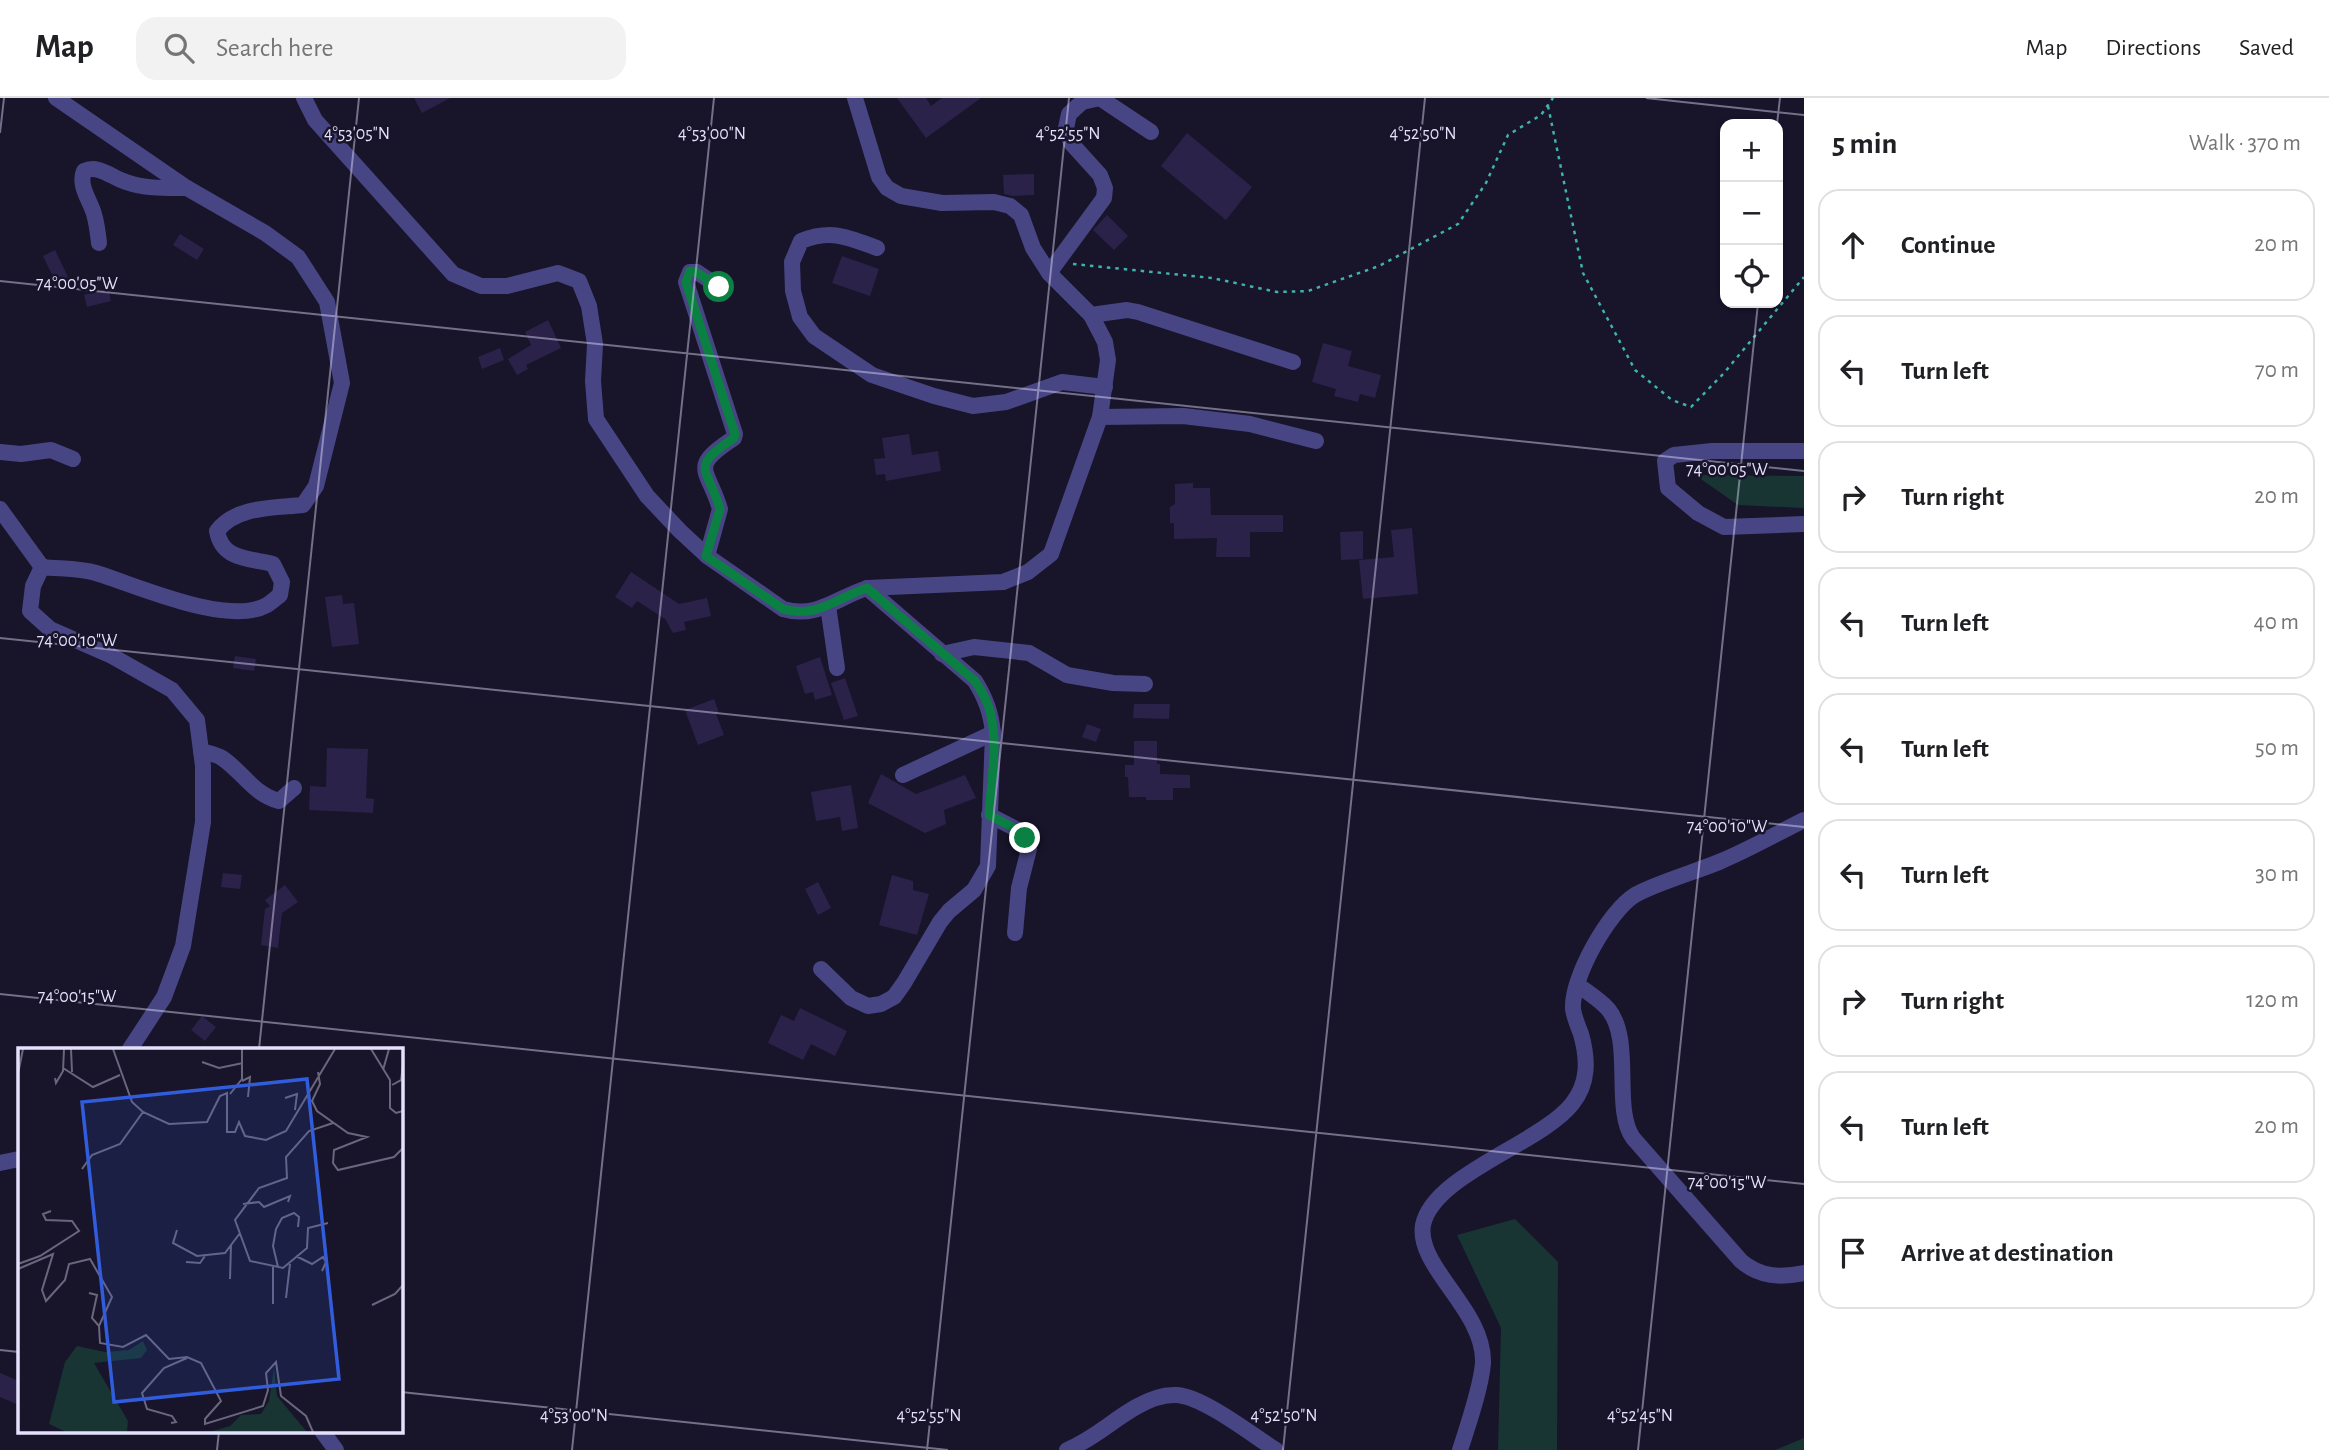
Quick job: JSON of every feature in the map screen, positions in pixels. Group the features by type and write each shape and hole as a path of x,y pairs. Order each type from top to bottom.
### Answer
{"street":[{"path":"0,509 42,567 93,572 150,593 211,608 249,611 267,606 280,595 282,582 273,564 231,554 219,544 217,531 225,520 245,512 303,505 316,486 342,383 327,302 298,257 265,233 187,188 56,98"},
{"path":"304,98 315,120 453,274 481,286 507,286 558,273 579,281 589,306 595,344 593,381 596,419 647,496 706,556 783,609 798,613 813,612 867,588 1003,582 1028,572 1051,554 1101,417 1108,360 1105,342 1091,316 1053,267 1033,248 1021,215 1010,206 994,202 942,203 901,196 887,188 879,177 855,98"},
{"path":"1053,267 1104,198 1105,188 1100,175 1071,143 1066,128 1069,114 1082,102 1100,98 1151,132"},
{"path":"99,243 94,215 83,185 84,171 98,169 123,182 150,188 187,188"},
{"path":"877,248 848,237 820,234 801,241 792,262 793,291 800,317 814,336 872,375 934,397 973,406 1006,402 1062,382 1105,387"},
{"path":"706,556 720,509 705,473 705,464 710,454 734,438 735,434 686,282 687,276 690,271 696,272 719,287"},
{"path":"1091,316 1127,310 1138,312 1293,362"},
{"path":"1101,417 1183,416 1250,424 1316,441"},
{"path":"0,452 20,454 51,450 73,459"},
{"path":"1804,451 1712,451 1674,454 1665,461 1668,488 1698,513 1724,527 1804,524"},
{"path":"42,567 33,586 30,611 50,629 112,656 172,690 197,720 201,751 203,822 183,946 164,997 131,1048"},
{"path":"821,969 851,998 869,1006 881,1004 894,997 940,922 983,879 988,866 993,733 992,716 985,697 975,681 867,588"},
{"path":"828,606 837,668"},
{"path":"942,654 974,647 1029,653 1067,675 1113,683 1145,684"},
{"path":"903,775 993,733"},
{"path":"201,751 221,756 256,790 269,798 279,801 294,788"},
{"path":"989,815 1020,831 1029,849 1019,888 1015,933"},
{"path":"1460,1450 1483,1362 1474,1326 1464,1306 1430,1260 1423,1238 1426,1215 1433,1203 1446,1191 1559,1117 1579,1094 1585,1083 1585,1068 1583,1041 1573,1008 1588,958 1608,922 1636,895 1722,861 1804,820"},
{"path":"1578,985 1607,1008 1613,1017 1623,1064 1625,1119 1633,1138 1751,1269 1765,1275 1804,1273"},
{"path":"0,1163 18,1159"},
{"path":"1067,1450 1089,1440 1155,1397 1178,1395 1206,1405 1276,1450"},
{"path":"323,1432 337,1450"}],"path":[{"path":"1053,267 1065,263 1212,278 1277,292 1308,291 1379,266 1458,224 1486,183 1508,135 1542,115 1553,98"},
{"path":"1548,106 1583,272 1635,370 1672,400 1691,407 1724,373 1804,277"}],"green space":[{"path":"1695,475 1804,476 1804,508 1738,505"},
{"path":"1515,1219 1558,1262 1557,1450 1498,1450 1501,1328 1457,1235"},
{"path":"1804,1438 1804,1450 1775,1450"}],"building":[{"path":"414,98 450,98 422,113"},
{"path":"897,98 926,98 931,106 942,98 981,98 926,138"},
{"path":"1187,133 1252,187 1226,220 1161,166"},
{"path":"1034,174 1034,195 1004,194 1003,175"},
{"path":"1107,215 1128,236 1114,250 1093,230"},
{"path":"180,234 204,249 197,260 173,245"},
{"path":"55,250 68,277 56,283 43,256"},
{"path":"842,256 879,269 870,296 832,283"},
{"path":"108,289 111,301 87,307 84,295"},
{"path":"548,320 561,348 526,365 528,369 517,375 508,359 531,345 525,332"},
{"path":"1323,343 1352,351 1348,366 1381,375 1375,398 1360,394 1358,402 1334,396 1336,389 1312,382"},
{"path":"500,348 504,360 482,369 478,357"},
{"path":"909,434 912,455 938,451 941,471 886,481 885,474 876,475 874,459 885,458 882,438"},
{"path":"1193,483 1193,488 1210,488 1211,515 1283,515 1283,532 1250,532 1250,557 1216,557 1217,538 1174,539 1170,507 1175,504 1175,484"},
{"path":"1412,528 1418,594 1363,599 1359,560 1394,557 1391,530"},
{"path":"1363,531 1363,559 1341,560 1340,532"},
{"path":"631,572 679,604 707,598 711,616 684,622 686,630 673,633 665,619 637,601 632,608 615,597"},
{"path":"342,595 343,604 354,603 359,644 332,647 325,597"},
{"path":"235,656 256,659 254,671 233,668"},
{"path":"820,657 832,695 815,700 813,692 805,694 796,666"},
{"path":"845,678 858,716 844,720 831,683"},
{"path":"714,699 724,735 698,745 685,710"},
{"path":"1134,704 1170,704 1169,719 1133,718"},
{"path":"1087,724 1101,729 1096,742 1082,737"},
{"path":"1134,741 1157,741 1160,774 1190,775 1190,788 1173,788 1173,800 1129,797 1125,765 1134,765"},
{"path":"327,748 368,749 366,798 374,799 373,813 309,810 310,786 326,787"},
{"path":"881,774 916,794 965,775 976,798 944,810 946,824 925,833 868,803"},
{"path":"851,785 858,828 842,831 840,817 816,821 811,792"},
{"path":"223,873 242,875 240,889 221,887"},
{"path":"892,875 913,881 913,890 929,894 917,935 879,925"},
{"path":"818,882 831,908 818,915 805,889"},
{"path":"285,885 298,902 282,913 278,948 261,945 265,909 270,906 265,900"},
{"path":"800,1008 847,1031 835,1056 811,1044 803,1060 768,1043 781,1015 794,1021"},
{"path":"202,1016 216,1027 205,1041 191,1030"},
{"path":"0,1373 18,1381 18,1405 0,1397"}],"route":[{"path":"719,287 696,272 690,271 687,276 686,282 735,434 734,438 710,454 705,464 705,473 720,509 706,556 783,609 798,613 813,612 867,588 975,681 992,716 989,815 1020,831 1025,838"}]}
